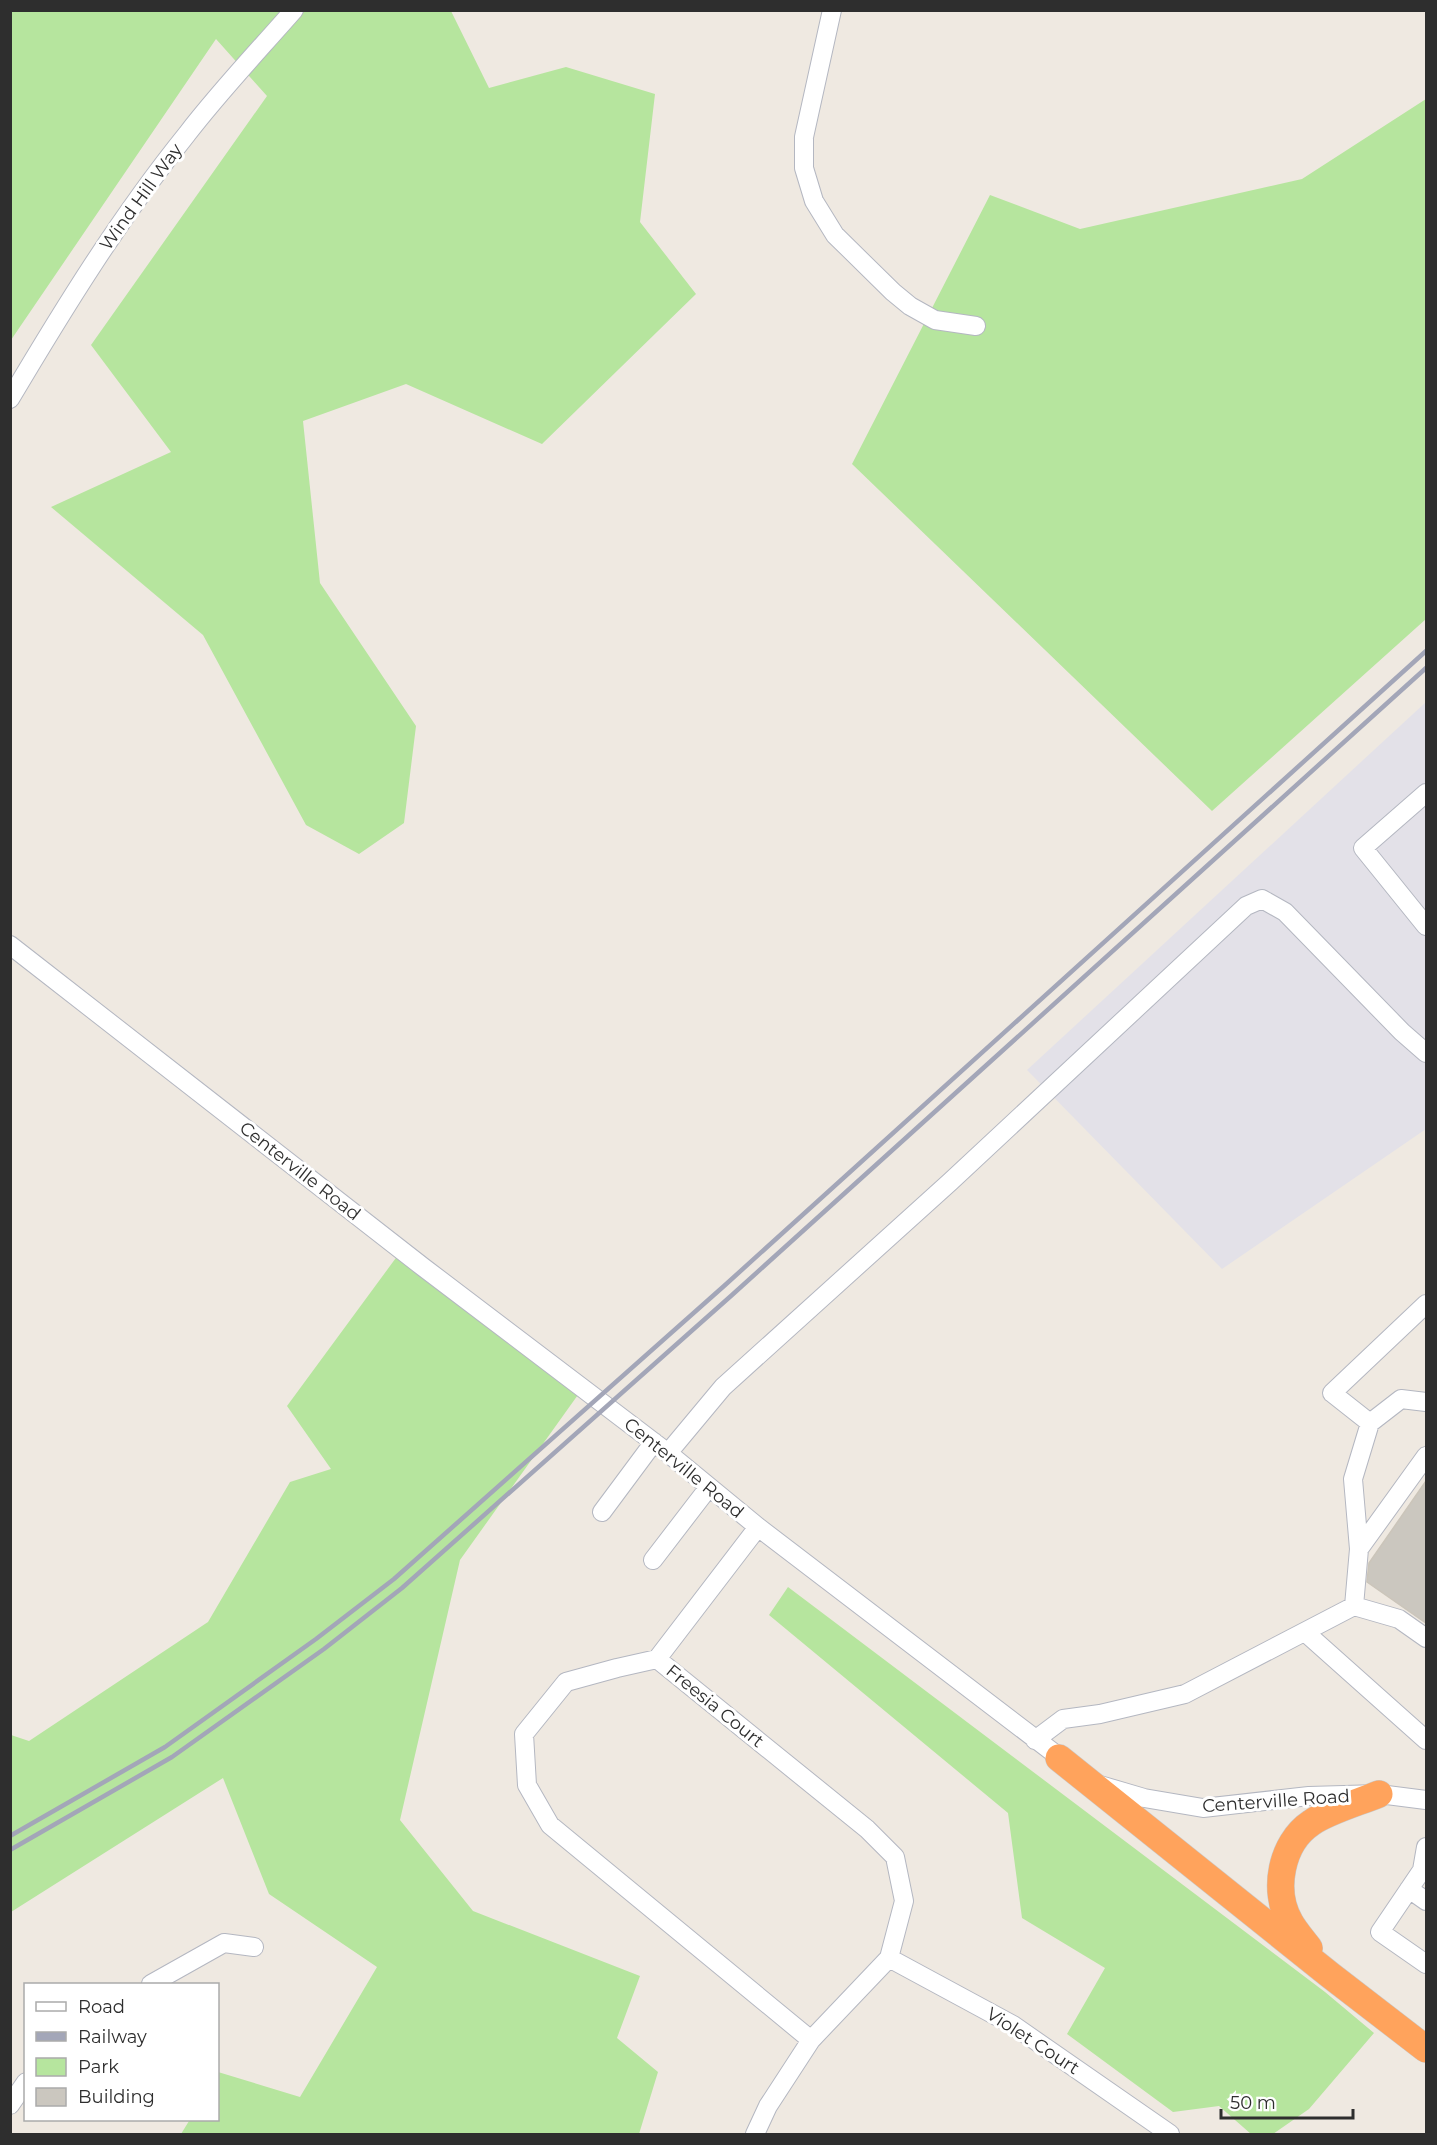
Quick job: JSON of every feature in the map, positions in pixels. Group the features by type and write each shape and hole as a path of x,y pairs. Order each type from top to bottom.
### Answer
{"highway":[{"path":"1059,1758 1329,1975 1426,2049"},
{"path":"1329,1975 1289,1921 1283,1905 1281,1875 1288,1851 1297,1836 1314,1821 1380,1794"},
{"path":"1372,2007 1426,2030"}],"street":[{"name":"Wind Hill Way","path":"10,399 69,301 126,215 186,134 294,10"},
{"path":"832,10 804,137 804,168 814,201 835,235 910,306 936,320 976,326"},
{"path":"1426,793 1363,848 1426,926"},
{"path":"602,1512 661,1448 723,1387 950,1182 1246,906 1262,899 1285,912 1402,1032 1426,1053"},
{"name":"Centerville Road","path":"10,945 423,1267 661,1448 758,1527 1035,1740 1100,1785 1144,1798 1203,1808 1309,1796 1380,1794 1426,1800"},
{"path":"1370,1423 1332,1393 1426,1304"},
{"path":"1354,1606 1359,1549 1353,1479 1370,1423 1401,1399 1426,1402"},
{"path":"1359,1549 1426,1456"},
{"path":"653,1560 709,1487"},
{"path":"657,1659 758,1527"},
{"path":"1035,1740 1063,1719 1100,1714 1185,1695 1354,1606 1399,1619 1426,1638"},
{"path":"1306,1632 1426,1740"},
{"name":"Freesia Court","path":"755,2134 768,2106 811,2040 889,1958 904,1901 895,1857 867,1829 657,1659 566,1682 524,1734 527,1785 550,1825 811,2040"},
{"path":"1426,1846 1422,1870 1380,1932 1426,1964"},
{"path":"1409,1889 1426,1901"},
{"path":"153,1983 224,1943 254,1947"},
{"name":"Violet Court","path":"889,1958 1013,2025 1170,2134"},
{"path":"10,2105 24,2085"}],"shaded area":[{"path":"1426,702 1426,1129 1222,1269 1027,1070"}],"green space":[{"path":"11,11 451,11 489,88 566,67 655,94 640,222 696,294 542,444 406,384 303,421 320,583 416,726 404,823 359,854 306,825 203,635 51,507 171,452 91,345 267,96 216,39 11,340"},
{"path":"1426,99 1426,619 1212,811 852,464 990,195 1080,229 1302,179"},
{"path":"401,1251 580,1392 460,1560 400,1820 473,1911 640,1976 617,2038 658,2072 639,2134 181,2134 189,2121 219,2121 219,2072 300,2097 377,1967 269,1894 223,1778 11,1912 11,1735 29,1741 208,1622 290,1482 331,1469 287,1406"},
{"path":"788,1587 1325,1992 1374,2033 1309,2109 1273,2134 1251,2134 1219,2106 1173,2112 1067,2034 1105,1968 1022,1918 1008,1813 769,1615"}],"building":[{"path":"1426,1481 1426,1623 1367,1582 1369,1563"}],"railway":[{"path":"10,1836 165,1747 316,1639 394,1579 724,1286 1426,651"},
{"path":"10,1850 172,1757 324,1649 402,1588 732,1295 1426,668"}]}
